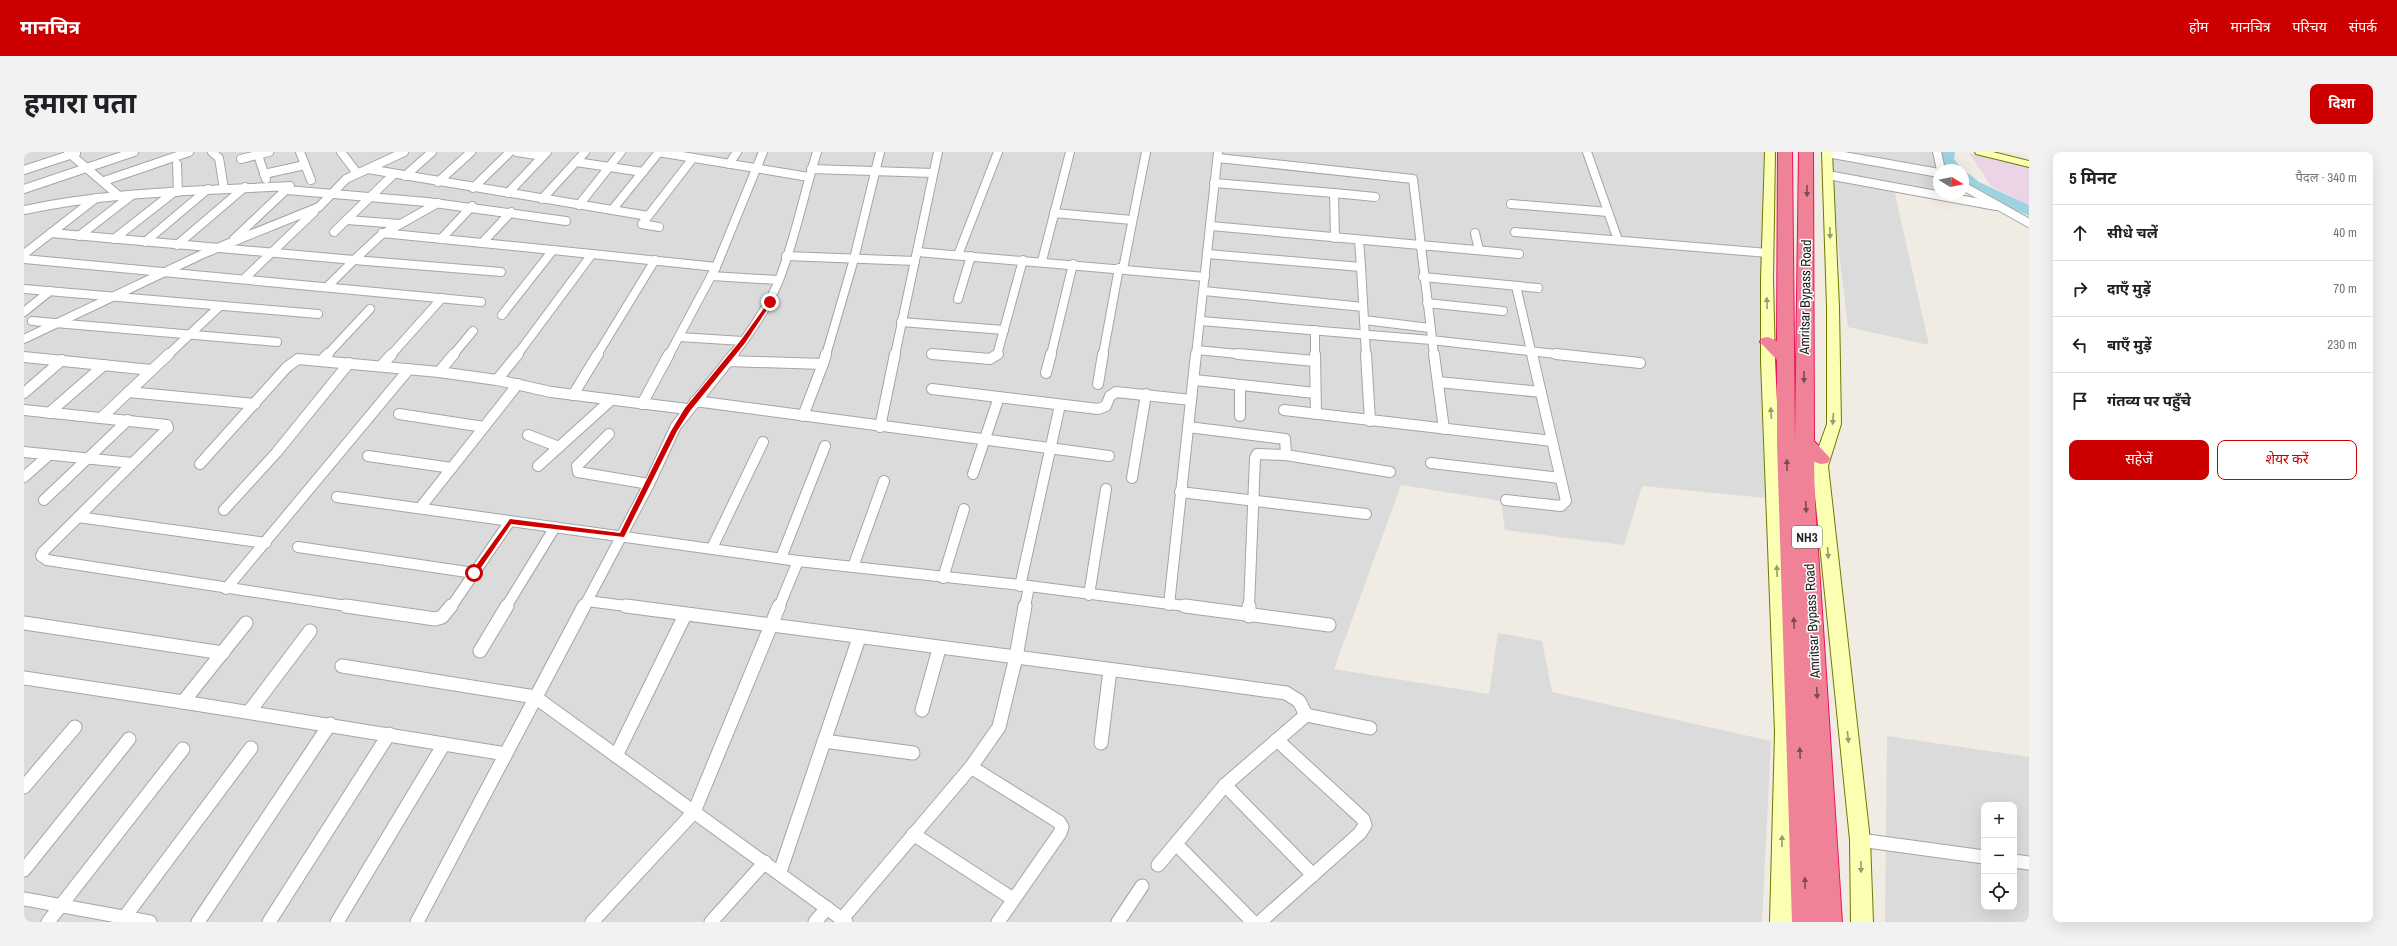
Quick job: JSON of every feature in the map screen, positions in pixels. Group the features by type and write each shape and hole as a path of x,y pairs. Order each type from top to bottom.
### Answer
{"highway":[{"name":"Amritsar Bypass Road","path":"1785,152 1785,358 1788,499 1801,777 1805,922"},
{"name":"Amritsar Bypass Road","path":"1806,152 1805,503 1829,922"},
{"path":"1768,342 1785,358"},
{"path":"1804,442 1821,458"}],"street":[{"path":"24,170 69,153 78,152"},
{"path":"24,189 134,152"},
{"path":"104,181 189,152"},
{"path":"241,159 269,152"},
{"path":"300,152 311,180"},
{"path":"341,152 357,173"},
{"path":"245,278 346,179 404,152"},
{"path":"405,176 432,152"},
{"path":"438,182 470,152"},
{"path":"473,188 510,152"},
{"path":"517,152 545,154"},
{"path":"542,199 585,152"},
{"path":"579,205 622,152"},
{"path":"612,210 659,152 757,168 810,173 875,171 933,172"},
{"path":"729,164 737,152"},
{"path":"642,404 716,267 763,152"},
{"path":"417,922 649,484 674,431 691,405 744,342 770,302 786,256 817,152"},
{"path":"803,416 823,364 854,259 880,152"},
{"path":"880,427 938,152"},
{"path":"958,255 998,152"},
{"path":"1042,261 1070,152"},
{"path":"1098,384 1146,152"},
{"path":"1587,152 1618,240"},
{"path":"1770,152 1768,342 1784,732 1781,922"},
{"path":"1875,152 1876,162"},
{"path":"1937,152 1940,164"},
{"path":"1980,152 2029,164"},
{"path":"2002,152 2029,159"},
{"path":"69,153 104,181 119,196"},
{"path":"217,153 224,189"},
{"path":"1862,922 1860,840 1828,554 1821,458 1834,424 1827,153 1933,172"},
{"path":"508,193 545,154"},
{"path":"258,155 267,186"},
{"path":"1169,605 1180,492 1191,400 1195,380 1197,350 1202,321 1214,183 1218,155 1411,178 1414,181 1423,277 1444,429"},
{"path":"659,227 642,224 693,158"},
{"path":"576,162 643,172"},
{"path":"176,192 177,164"},
{"path":"264,174 305,165"},
{"path":"368,169 473,188 648,216"},
{"path":"334,232 394,174"},
{"path":"1828,175 1996,206"},
{"path":"1214,183 1374,197"},
{"path":"24,210 40,206 97,198 208,189 289,185 287,190 228,244"},
{"path":"177,245 245,187"},
{"path":"145,242 208,189"},
{"path":"287,190 332,192 472,206 566,221"},
{"path":"1969,190 2029,223"},
{"path":"114,239 176,192"},
{"path":"1334,193 1336,238"},
{"path":"79,236 132,195"},
{"path":"24,254 97,198"},
{"path":"327,287 370,242 382,233 426,212 438,203"},
{"path":"1512,204 1608,212"},
{"path":"24,218 40,206"},
{"path":"441,238 472,206"},
{"path":"24,339 218,248 319,207"},
{"path":"482,243 511,212"},
{"path":"1054,213 1132,220"},
{"path":"347,220 400,224"},
{"path":"1211,226 1518,254"},
{"path":"1515,232 1768,253"},
{"path":"51,233 501,272"},
{"path":"382,233 716,267"},
{"path":"1475,233 1479,250"},
{"path":"1359,240 1364,320 1363,334 1370,421"},
{"path":"502,315 553,250"},
{"path":"918,252 1042,261 1205,277"},
{"path":"497,380 544,321 592,254"},
{"path":"1208,254 1361,267"},
{"path":"786,256 915,261"},
{"path":"958,299 971,256"},
{"path":"24,259 245,278 481,302"},
{"path":"573,395 655,260"},
{"path":"932,354 994,359 997,356 1023,260"},
{"path":"1046,373 1073,264"},
{"path":"711,276 778,280"},
{"path":"1423,277 1538,288"},
{"path":"1506,500 1561,506 1566,501 1516,286"},
{"path":"24,289 110,298 318,314"},
{"path":"24,312 50,291"},
{"path":"1204,291 1363,307"},
{"path":"381,366 442,298"},
{"path":"1427,303 1503,311"},
{"path":"102,417 220,306"},
{"path":"322,360 370,309"},
{"path":"1364,320 1430,328"},
{"path":"32,321 277,342"},
{"path":"1202,321 1431,340 1640,363"},
{"path":"901,322 1004,330"},
{"path":"1315,330 1316,414"},
{"path":"439,372 473,331"},
{"path":"679,337 744,342"},
{"path":"1197,350 1315,361"},
{"path":"24,357 151,370"},
{"path":"200,464 292,362 305,358 439,372 497,380 535,389 573,395 642,404 691,405 803,416 1051,450 1108,456"},
{"path":"24,393 62,360"},
{"path":"728,361 823,364"},
{"path":"224,510 259,473 349,363"},
{"path":"49,413 104,365"},
{"path":"226,589 266,543 409,369"},
{"path":"1195,380 1315,393"},
{"path":"1438,382 1541,392"},
{"path":"420,508 518,384"},
{"path":"1240,385 1240,416"},
{"path":"932,389 1060,405 1103,408 1110,396 1116,392 1191,400"},
{"path":"128,392 254,404"},
{"path":"1132,478 1146,394"},
{"path":"973,474 999,397"},
{"path":"538,466 610,400"},
{"path":"342,666 535,698 780,872 844,920 912,834 971,767 999,727 1016,657 1025,586 1060,405"},
{"path":"24,410 162,423 167,425 168,428 43,552 41,556 43,558 226,589 435,619 442,617 448,611 510,521"},
{"path":"1284,410 1552,441"},
{"path":"399,414 484,427"},
{"path":"44,500 128,420"},
{"path":"1188,427 1285,439 1286,455"},
{"path":"609,434 577,466 578,472 649,484"},
{"path":"528,435 559,447"},
{"path":"712,548 764,442"},
{"path":"781,558 825,446"},
{"path":"24,452 132,463"},
{"path":"24,477 49,454"},
{"path":"1249,616 1255,500 1255,458 1257,454 1286,455 1390,472"},
{"path":"368,456 452,468"},
{"path":"1431,463 1560,478"},
{"path":"853,567 884,481"},
{"path":"1089,595 1106,490"},
{"path":"1180,492 1366,514"},
{"path":"337,497 781,558 943,578 1025,586 1249,616 1329,625"},
{"path":"943,578 964,509"},
{"path":"78,516 266,543"},
{"path":"480,651 555,527"},
{"path":"298,547 474,573"},
{"path":"592,922 694,812 772,627 798,560"},
{"path":"587,601 938,649 1016,657 1286,693 1296,697 1303,704 1306,715"},
{"path":"616,756 685,615"},
{"path":"24,623 223,653"},
{"path":"183,702 246,623"},
{"path":"249,712 310,631"},
{"path":"780,872 859,638"},
{"path":"922,710 938,649"},
{"path":"1101,743 1110,670"},
{"path":"24,678 330,724 506,754"},
{"path":"1306,715 1370,728"},
{"path":"1158,865 1225,785 1306,715"},
{"path":"198,922 330,724"},
{"path":"24,787 75,727"},
{"path":"269,922 389,734"},
{"path":"24,870 129,739"},
{"path":"824,740 913,753"},
{"path":"1260,922 1360,833 1365,825 1363,819 1277,740"},
{"path":"337,922 444,744"},
{"path":"122,920 251,748"},
{"path":"48,922 184,749"},
{"path":"971,767 1060,822 1062,827 1060,834 1012,899 998,922"},
{"path":"1225,785 1313,875"},
{"path":"912,834 1012,899"},
{"path":"1860,840 1981,857"},
{"path":"1176,844 1253,922"},
{"path":"2017,861 2029,863"},
{"path":"711,922 765,862"},
{"path":"1118,922 1142,886"},
{"path":"24,899 122,920 150,922"},
{"path":"815,922 827,908"}],"shaded area":[{"path":"24,152 1764,152 1761,306 1766,498 1642,486 1624,545 1505,530 1501,501 1401,485 1334,669 1489,694 1498,633 1542,641 1552,692 1771,741 1762,922 24,922"},
{"path":"1827,152 1940,152 1943,164 1933,164 1933,192 1893,185 1929,345 1848,327"},
{"path":"1969,153 2029,168 2029,205 1991,186"},
{"path":"1887,736 2029,757 2029,922 1885,922"}],"waterway":[{"path":"1948,152 1947,159 1951,164"},
{"path":"1969,181 1974,185 2029,211"}],"route":[{"path":"474,573 510,521 622,535 649,484 674,431 688,410 744,342 770,302"}]}
